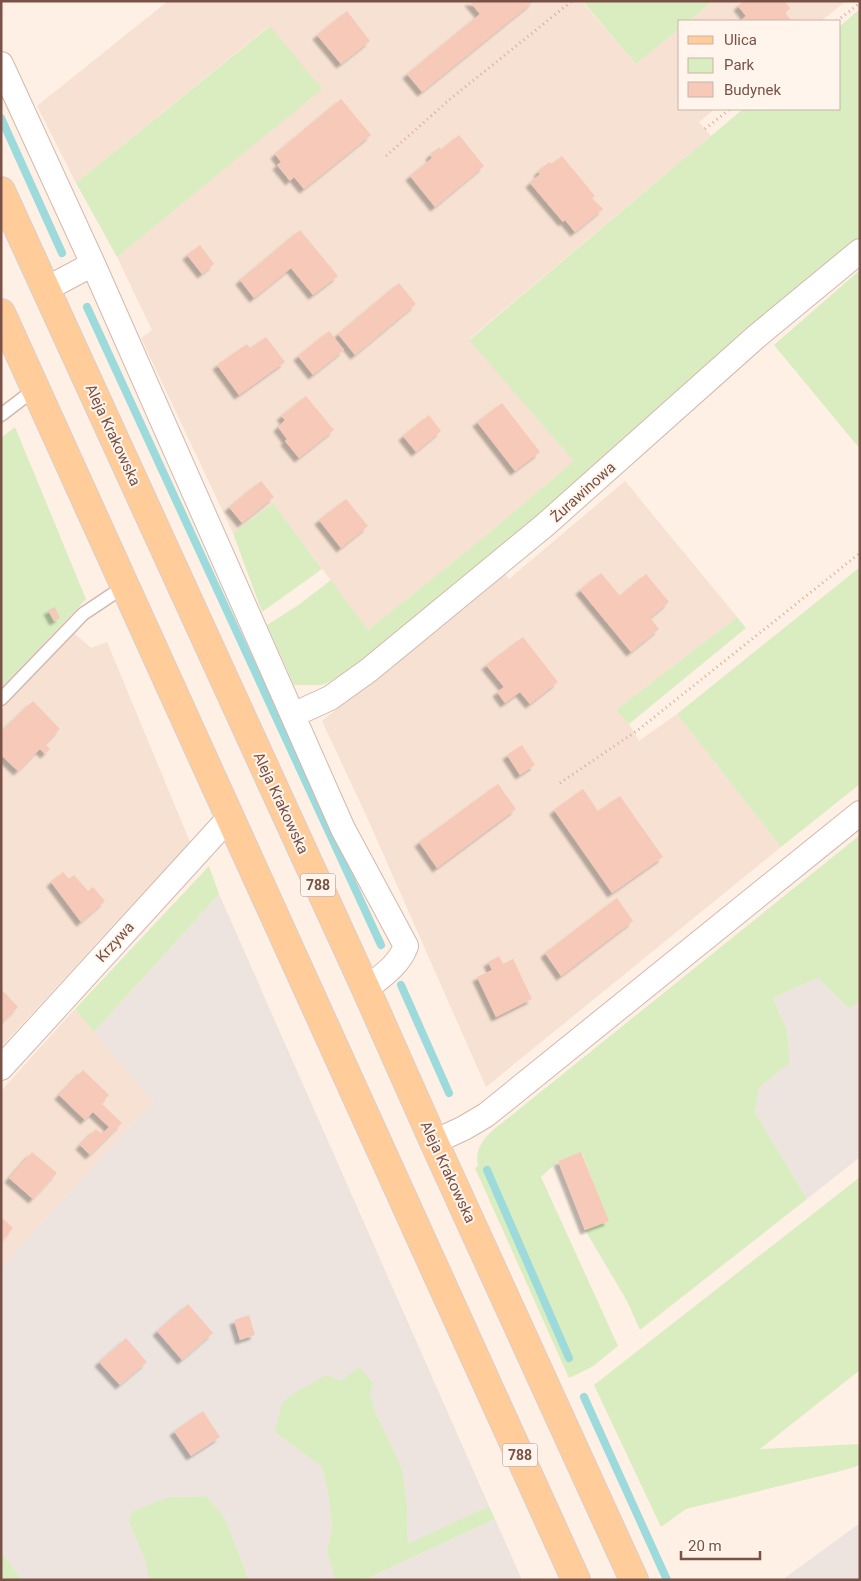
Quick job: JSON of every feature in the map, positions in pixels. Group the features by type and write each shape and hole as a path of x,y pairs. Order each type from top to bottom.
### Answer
{"main road":[{"name":"Aleja Krakowska","path":"1,191 634,1580"},
{"name":"788","path":"1,313 576,1580"}],"street":[{"path":"1,64 93,264 343,829 406,946 402,956 393,967 366,990"},
{"name":"Żurawinowa","path":"293,715 330,698 369,670 545,525 757,336 860,252"},
{"path":"46,289 93,264"},
{"path":"434,1142 486,1115 860,813"},
{"name":"Krzywa","path":"1,1068 230,817"}],"lane":[{"path":"1,415 35,389"},
{"path":"1,699 84,614 125,586"}],"path":[{"path":"386,156 449,100 572,1"},
{"path":"839,20 860,3"},
{"path":"705,129 729,110"},
{"path":"560,783 638,730 860,553"}],"shaded area":[{"path":"168,1 586,1 584,4 636,64 678,30 678,110 714,110 699,122 711,136 469,339 574,461 478,542 368,630 273,503 233,533 141,338 152,330 117,257 321,89 269,26 76,183 37,106"},
{"path":"713,1 846,1 822,20 690,20"},
{"path":"625,481 737,617 616,710 629,724 639,741 677,714 781,847 486,1087 366,815 322,721 504,573 509,579"},
{"path":"74,633 91,648 107,642 190,842 1,1047 1,710"},
{"path":"219,894 489,1506 408,1545 407,1505 402,1468 376,1414 359,1367 275,1432 322,1467 328,1493 332,1527 327,1551 336,1578 332,1580 249,1580 225,1518 206,1496 168,1497 129,1522 145,1560 149,1580 22,1580 1,1551 1,1268 153,1102 94,1032"},
{"path":"818,978 849,1009 860,1001 860,1157 807,1199 755,1112 759,1088 790,1061 787,1030 773,998"},
{"path":"75,1009 153,1102 1,1268 1,1091"},
{"path":"495,1519 522,1580 364,1580"},
{"path":"860,1523 860,1580 782,1580"}],"green space":[{"path":"586,1 713,1 690,20 678,20 678,30 636,64 584,3"},
{"path":"860,9 860,239 580,484 491,559 341,676 322,685 294,685 267,625 297,606 331,580 368,630 478,542 574,461 469,340 742,110 841,110 841,25"},
{"path":"270,26 322,89 117,257 76,183"},
{"path":"860,270 860,449 774,345"},
{"path":"15,427 86,599 1,688 1,438"},
{"path":"273,503 322,569 262,612 233,533"},
{"path":"860,567 860,784 781,847 677,714"},
{"path":"737,617 746,628 629,724 616,710"},
{"path":"860,835 860,1001 849,1009 818,978 773,998 787,1030 790,1062 759,1088 755,1112 807,1199 640,1330 627,1301 585,1230 608,1220 582,1153 558,1161 541,1177 618,1346 592,1367 569,1378 475,1168 478,1166 477,1157 482,1143 499,1125"},
{"path":"209,866 219,894 94,1032 75,1009"},
{"path":"860,1177 860,1370 760,1449 860,1444 860,1465 686,1509 661,1527 594,1385"},
{"path":"359,1367 373,1383 370,1395 376,1414 402,1468 407,1505 408,1544 489,1506 495,1519 364,1580 332,1580 335,1578 327,1551 332,1527 328,1493 322,1467 275,1432 282,1403 291,1395 326,1375 341,1381"},
{"path":"206,1496 225,1518 249,1580 149,1580 145,1560 129,1522 132,1512 168,1497"},
{"path":"1,1551 22,1580 1,1580"}],"building":[{"path":"469,1 534,1 422,92 407,74 480,14"},
{"path":"744,1 784,1 790,8 785,13 791,20 741,20 746,16 738,6"},
{"path":"347,11 370,41 341,64 317,35"},
{"path":"341,99 371,135 304,189 294,177 290,181 277,165 281,162 275,154"},
{"path":"459,135 484,166 435,207 410,176 432,158 430,155 439,147 441,150"},
{"path":"562,156 595,196 592,198 603,209 575,232 565,220 563,222 530,183 549,162 552,164"},
{"path":"300,230 338,276 313,295 291,268 254,298 240,280"},
{"path":"200,245 214,264 202,274 187,255"},
{"path":"399,283 416,304 355,355 338,334"},
{"path":"329,331 344,350 313,375 298,356"},
{"path":"266,337 285,362 239,395 217,365 247,344 250,348"},
{"path":"306,396 334,430 299,458 285,441 287,439 278,427 285,420 281,416"},
{"path":"502,403 540,452 515,471 477,422"},
{"path":"429,415 441,431 416,452 403,436"},
{"path":"261,481 274,497 242,523 229,507"},
{"path":"346,499 368,526 341,548 319,520"},
{"path":"601,573 620,596 646,574 669,602 650,618 659,629 631,652 580,590"},
{"path":"55,607 60,618 54,621 48,610"},
{"path":"523,637 558,682 530,704 520,692 505,703 497,692 504,687 486,665"},
{"path":"33,701 60,729 45,744 50,749 45,754 40,749 18,771 1,755 1,732"},
{"path":"522,745 535,765 520,775 507,755"},
{"path":"498,784 516,809 437,868 419,842"},
{"path":"583,789 598,811 620,796 663,857 612,893 554,810"},
{"path":"63,872 69,879 74,875 88,891 93,887 105,901 81,922 51,882"},
{"path":"617,898 633,921 561,976 545,953"},
{"path":"499,956 503,964 513,959 532,999 496,1017 477,977 492,970 488,962"},
{"path":"1,989 18,1007 1,1023"},
{"path":"83,1070 109,1095 101,1103 122,1123 90,1155 80,1145 96,1129 102,1134 109,1127 93,1112 85,1120 59,1095"},
{"path":"32,1152 57,1173 33,1199 9,1178"},
{"path":"581,1152 609,1221 585,1230 558,1161"},
{"path":"1,1217 13,1228 1,1242"},
{"path":"188,1304 213,1333 182,1360 157,1331"},
{"path":"249,1315 255,1335 240,1340 234,1320"},
{"path":"126,1338 147,1362 120,1385 99,1362"},
{"path":"203,1411 220,1437 191,1456 174,1431"}],"waterway":[{"path":"1,118 62,253"},
{"path":"87,307 381,945"},
{"path":"401,985 449,1093"},
{"path":"487,1170 569,1358"},
{"path":"584,1397 667,1580"}]}
